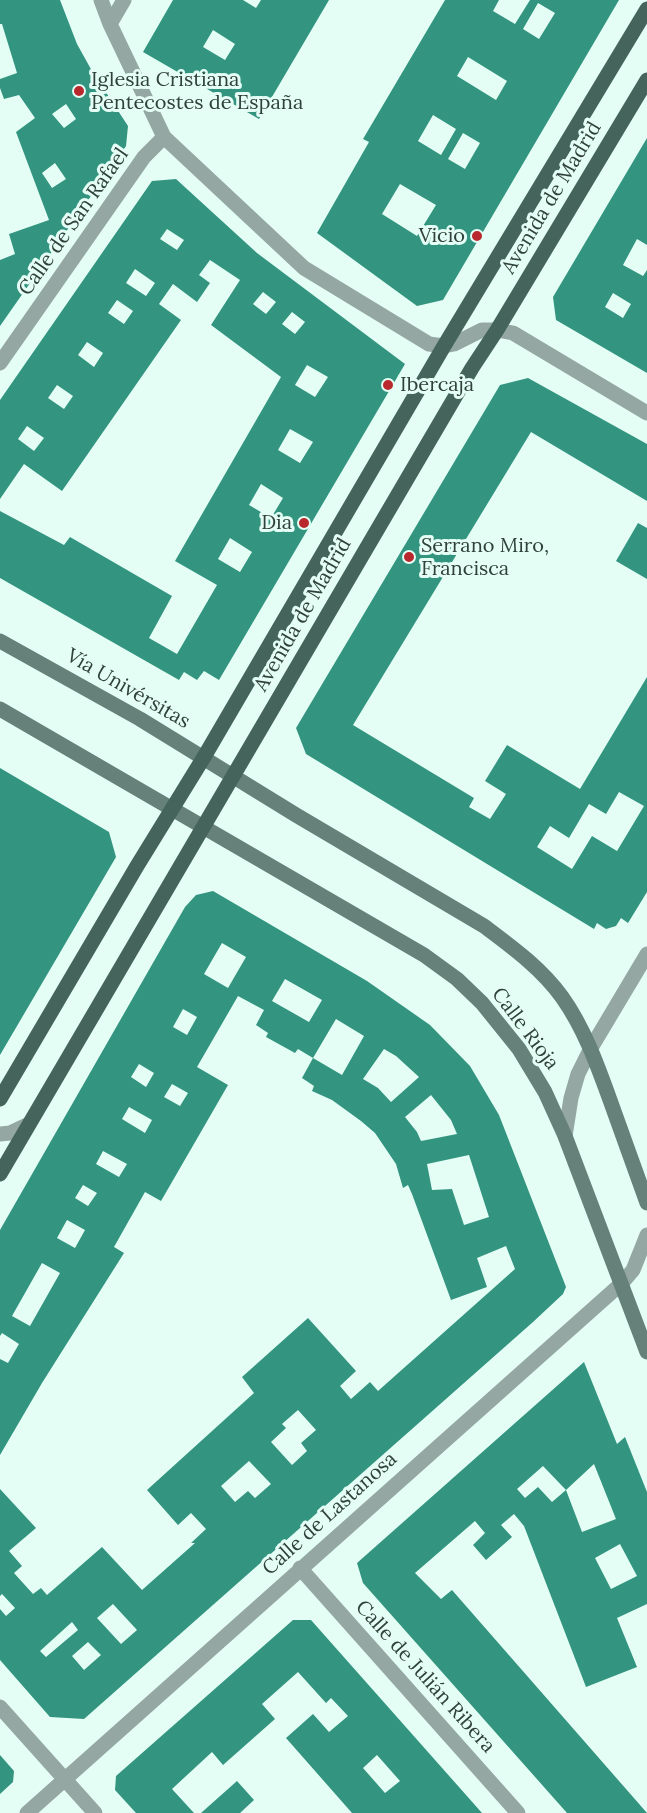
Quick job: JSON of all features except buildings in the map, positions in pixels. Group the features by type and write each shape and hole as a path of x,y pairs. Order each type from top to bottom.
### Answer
{"main road":[{"name":"Avenida de Madrid","path":"0,1099 137,866 204,758 444,346 647,9"},
{"name":"Avenida de Madrid","path":"0,1174 472,368 647,80"},
{"name":"Vía Univérsitas","path":"0,641 140,719 234,776"},
{"path":"0,710 203,827"},
{"path":"234,776 484,926 537,969 561,996 576,1018 591,1048 647,1203"},
{"name":"Calle Rioja","path":"203,827 424,955 457,979 501,1024 545,1092 566,1136 647,1352"}],"street":[{"path":"101,0 110,24 164,137 304,268 429,344 444,346 454,344 482,330 513,333 647,413"},
{"path":"110,24 124,0"},
{"name":"Calle de San Rafael","path":"0,363 144,157 164,137"},
{"path":"566,1136 571,1098 578,1074 647,954"},
{"path":"0,1134 10,1133 29,1124"},
{"name":"Calle de Lastanosa","path":"27,1813 622,1283 633,1270 647,1235"},
{"name":"Calle de Julián Ribera","path":"300,1568 518,1813"},
{"path":"0,1707 95,1813"}],"place":[{"name":"Iglesia Cristiana Pentecostes de España","path":"79,91"},
{"name":"Vicio","path":"477,236"},
{"name":"Ibercaja","path":"388,385"},
{"name":"Dia","path":"304,523"},
{"name":"Serrano Miro, Francisca","path":"409,557"}]}
